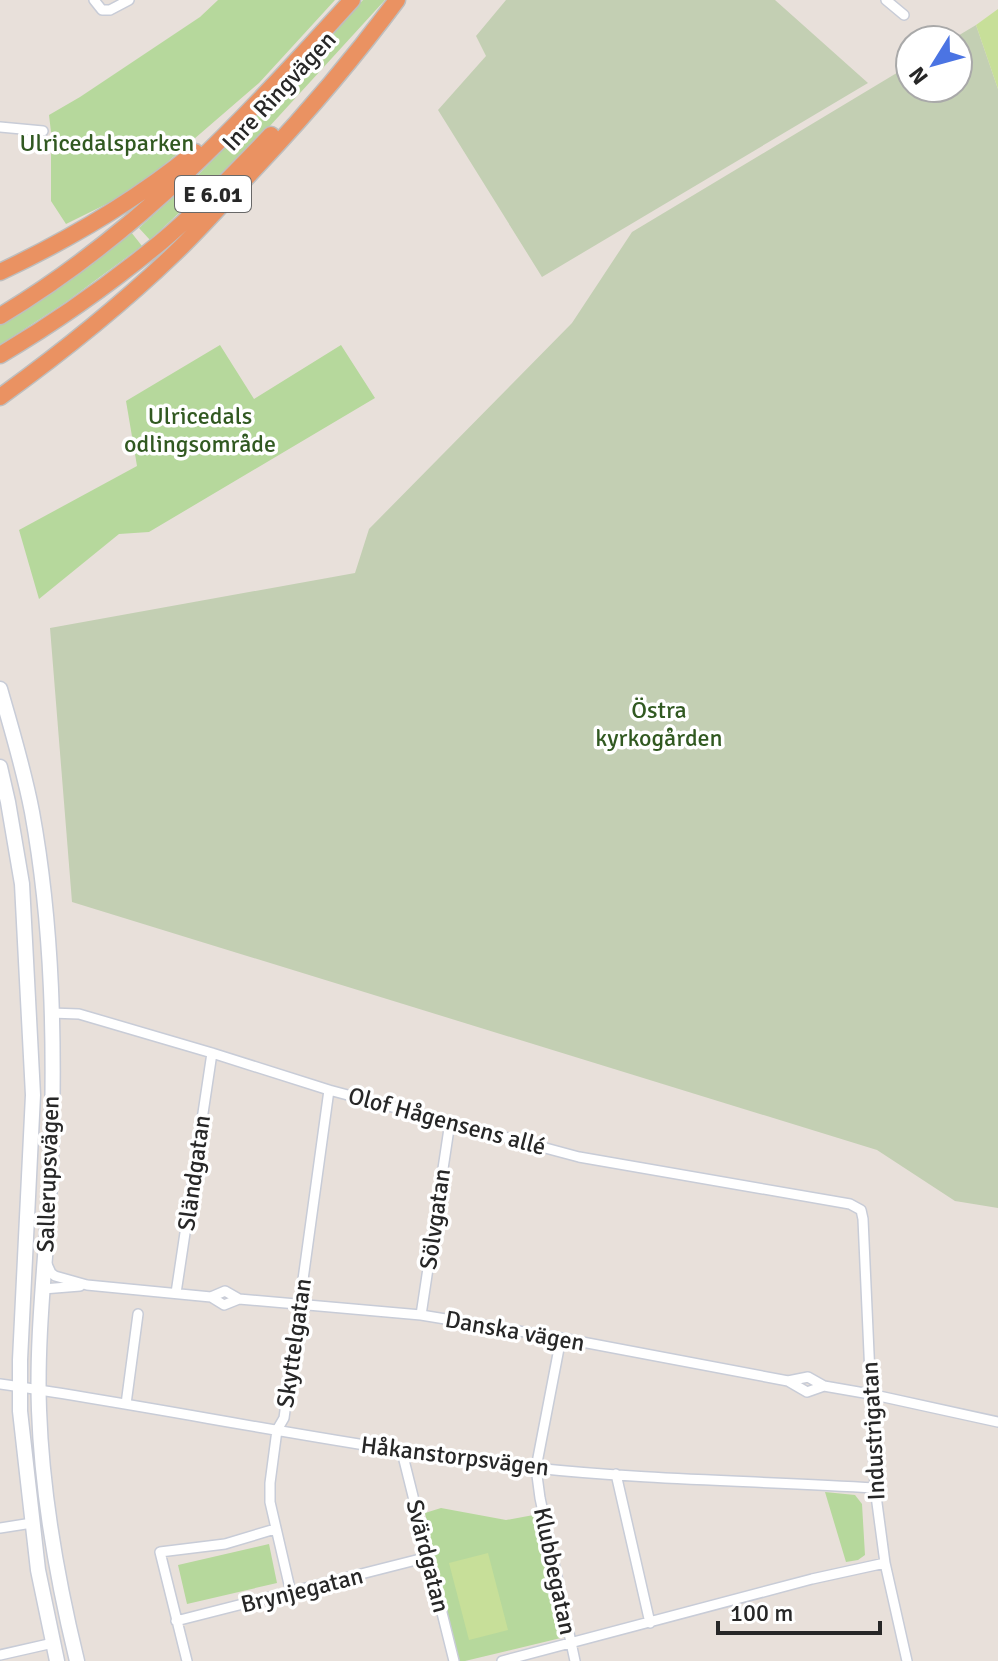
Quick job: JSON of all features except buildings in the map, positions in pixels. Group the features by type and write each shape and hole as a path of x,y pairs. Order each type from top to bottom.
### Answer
{"highway":[{"name":"Inre Ringvägen","path":"0,316 79,263 153,204 221,140 352,0"},
{"name":"Inre Ringvägen","path":"0,355 99,290 163,240 225,183 304,102 396,0"},
{"path":"2,396 92,328 191,237 311,108 396,0"},
{"path":"0,272 92,225 147,190 278,80"}],"main road":[{"name":"Sallerupsvägen","path":"0,689 19,751 32,812 49,945 51,1163 39,1389 43,1482 77,1661"},
{"name":"Sallerupsvägen","path":"0,767 22,884 33,1095 20,1411 38,1570 57,1661"},
{"path":"28,1192 34,1216 35,1280 43,1289"}],"street":[{"path":"94,0 102,10 110,10 129,0"},
{"path":"886,0 904,15"},
{"path":"0,127 43,131"},
{"name":"Olof Hågensens allé","path":"51,1013 79,1014 329,1090 579,1157 850,1204"},
{"name":"Sländgatan","path":"176,1293 212,1053"},
{"name":"Skyttelgatan","path":"291,1593 275,1529 270,1483 277,1430 284,1418 329,1090"},
{"name":"Sölvgatan","path":"421,1315 450,1122"},
{"name":"Industrigatan","path":"850,1204 861,1210 863,1219 875,1488 885,1563 905,1660"},
{"name":"Danska vägen","path":"45,1255 55,1276 87,1285 211,1297 225,1291 239,1299 421,1315 788,1381 808,1377 824,1386 998,1422"},
{"name":"Danska vägen","path":"43,1289 87,1285"},
{"path":"126,1404 138,1314"},
{"name":"Klubbegatan","path":"561,1338 536,1468 575,1661"},
{"name":"Håkanstorpsvägen","path":"0,1384 402,1452 536,1468 875,1488"},
{"name":"Svärdgatan","path":"402,1452 454,1661"},
{"path":"616,1474 650,1623"},
{"path":"0,1528 32,1523"},
{"path":"187,1661 160,1552 225,1544 275,1529"},
{"name":"Brynjegatan","path":"176,1621 428,1557"},
{"path":"502,1661 812,1579 885,1563"},
{"path":"0,1655 53,1643"}],"green space":[{"name":"Ulricedalsparken","path":"218,0 335,0 259,83 135,190 66,224 51,201 49,115 200,17"},
{"path":"363,0 385,0 258,139 150,240 139,228 199,174"},
{"path":"506,0 775,0 868,83 542,277 438,110 486,56 476,36"},
{"path":"998,9 998,89 976,25"},
{"name":"Östra kyrkogården","path":"974,26 998,89 998,1208 955,1201 877,1150 72,902 50,628 355,573 369,529 572,323 632,232 894,75 894,104 974,104"},
{"path":"131,232 142,246 66,302 0,345 0,325 66,283"},
{"name":"Ulricedals odlingsområde","path":"220,345 254,399 341,345 375,398 149,532 119,534 39,599 19,530 137,466 126,401"},
{"path":"825,1492 855,1495 862,1504 865,1555 858,1560 846,1562"},
{"path":"441,1508 506,1520 539,1514 565,1637 457,1661 425,1513"},
{"path":"269,1544 277,1583 187,1604 178,1565"},
{"path":"488,1553 508,1630 469,1640 449,1563"}]}
